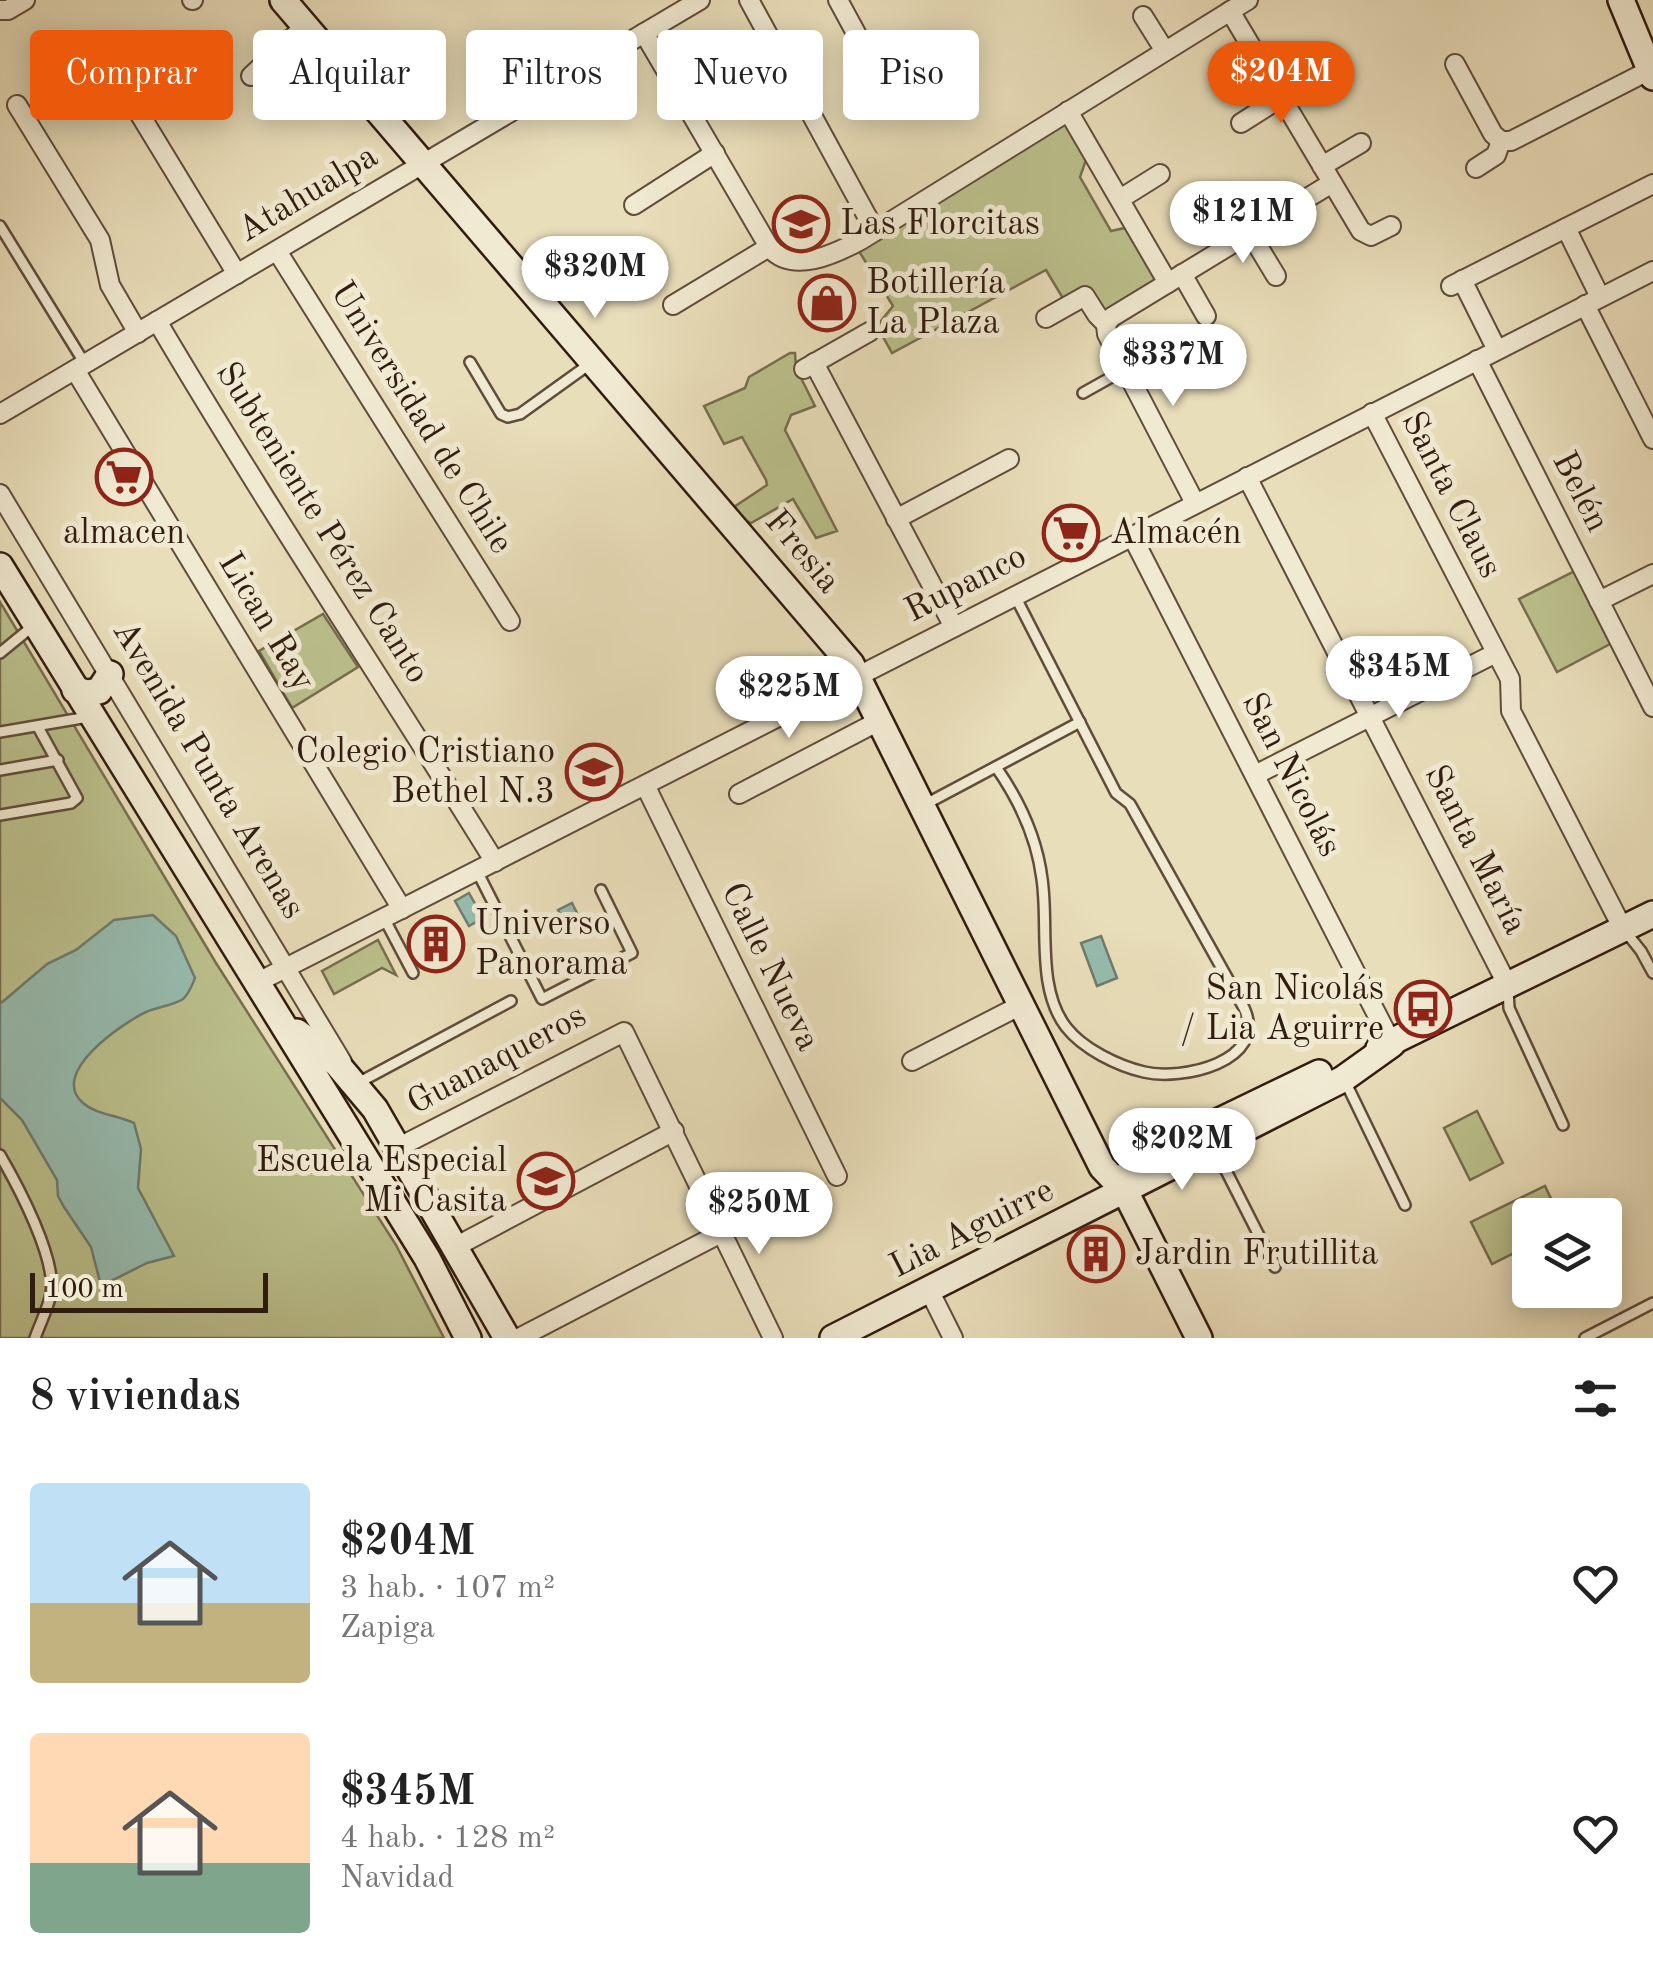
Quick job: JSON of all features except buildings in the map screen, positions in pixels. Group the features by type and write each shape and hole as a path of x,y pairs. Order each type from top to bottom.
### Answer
{"main road":[{"name":"Fresia","path":"282,0 842,653 858,677 1102,1167 1126,1191 1199,1338"},
{"path":"1621,0 1652,73"},
{"name":"Avenida Punta Arenas","path":"1,571 281,1018 427,1258 468,1338"},
{"path":"75,690 87,694 98,691 110,674"},
{"name":"Lia Aguirre","path":"1212,1135 1341,1062 1392,1044 1653,914"},
{"name":"Avenida Punta Arenas","path":"281,1018 330,1058 376,1109 507,1338"},
{"name":"Lia Aguirre","path":"818,1338 841,1334 1126,1191 1126,1178 1138,1162 1344,1079 1392,1044"}],"street":[{"path":"0,10 8,10 24,0"},
{"name":"Atahualpa","path":"0,414 700,0"},
{"path":"750,0 876,231"},
{"path":"838,0 854,30"},
{"path":"644,33 769,247 781,258 818,259 876,231 1236,5 1281,97 1363,234 1372,236 1391,226"},
{"path":"1143,16 1165,51"},
{"path":"251,76 305,26"},
{"path":"1455,64 1492,134 1502,142 1652,73"},
{"path":"1240,123 1321,72"},
{"path":"16,105 100,240 110,285 138,332"},
{"path":"1068,111 1120,200 1206,316"},
{"path":"144,120 237,274"},
{"path":"1476,168 1496,155 1502,142"},
{"path":"1106,324 1250,233 1327,175 1361,143"},
{"path":"634,204 715,154"},
{"path":"1120,200 1160,174"},
{"path":"1497,350 1456,283 1653,184"},
{"path":"1566,228 1593,302 1653,439"},
{"path":"1250,233 1276,276"},
{"path":"673,305 769,247"},
{"name":"Universidad de Chile","path":"277,250 510,621"},
{"name":"Rupanco","path":"256,983 1653,271"},
{"path":"1046,318 1085,296 1096,316 1106,324 1107,334 1195,503"},
{"name":"Subteniente Pérez Canto","path":"157,322 314,579 364,650 486,866"},
{"path":"869,332 808,366 954,628"},
{"name":"Belén","path":"1477,360 1653,707"},
{"name":"Lican Ray","path":"80,367 402,909"},
{"name":"Santa Claus","path":"1372,414 1510,679 1511,710 1623,929"},
{"path":"896,519 1009,459"},
{"name":"Santa María","path":"1247,477 1508,986"},
{"name":"Avenida Punta Arenas","path":"0,494 355,1084"},
{"name":"San Nicolás","path":"1132,536 1392,1044"},
{"path":"1599,601 1653,574"},
{"path":"1254,775 1496,653"},
{"path":"739,794 880,721"},
{"name":"Calle Nueva","path":"645,786 837,1176"},
{"path":"912,1061 1021,1005"},
{"name":"Guanaqueros","path":"400,1148 624,1032 674,1130"},
{"path":"455,1247 674,1130 773,1338"},
{"path":"519,1338 721,1233"},
{"path":"929,1290 953,1338"}],"lane":[{"path":"0,226 80,367"},
{"path":"470,362 501,414 508,417 520,414 593,361"},
{"path":"1083,393 1126,370"},
{"path":"996,767 1022,812 1038,856 1050,991 1066,1028 1092,1050 1142,1072 1182,1074 1223,1060 1246,1039 1248,1016 1130,804 1116,793 1015,596"},
{"path":"0,654 35,624"},
{"path":"0,732 91,716"},
{"path":"922,806 1080,722"},
{"path":"0,814 75,800 77,796 38,727"},
{"path":"0,770 58,760"},
{"path":"486,866 542,998 632,953 601,890"},
{"path":"384,918 413,973"},
{"path":"1623,929 1642,950 1653,973"},
{"path":"1508,986 1509,1008 1563,1126"},
{"path":"355,1084 511,1001"},
{"path":"1344,1079 1406,1204"},
{"path":"1212,1135 1275,1268"},
{"path":"0,1156 46,1253 52,1290 35,1338"},
{"path":"1584,1338 1653,1303"}],"green space":[{"path":"1067,122 1088,154 1080,177 1111,231 1129,227 1158,275 1155,287 1103,315 1088,288 1064,300 1046,270 892,353 877,326 893,306 857,248"},
{"path":"795,353 796,368 815,406 791,415 785,430 837,531 816,538 793,499 751,523 734,511 734,507 767,485 766,480 742,437 724,444 704,406 745,388 749,377"},
{"path":"1575,571 1612,643 1557,672 1519,599"},
{"path":"0,602 216,963 396,1245 444,1338 0,1338"},
{"path":"323,614 358,667 292,708 259,651"},
{"path":"378,940 396,975 382,968 334,994 322,971"},
{"path":"1477,1111 1503,1163 1470,1180 1444,1128"},
{"path":"1545,1186 1551,1198 1520,1198"},
{"path":"1512,1202 1512,1254 1492,1264 1471,1222"}],"water":[{"path":"469,893 483,918 469,926 455,901"},
{"path":"572,903 585,929 571,936 558,910"},
{"path":"153,915 176,936 195,978 183,999 146,1012 93,1050 81,1064 75,1091 89,1107 134,1123 141,1149 138,1188 174,1256 147,1263 101,1286 91,1247 58,1196 57,1180 22,1120 0,1098 0,1004 47,964 76,950 114,920"},
{"path":"1101,936 1117,978 1097,986 1081,943"}],"place":[{"name":"Las Florcitas","path":"801,224"},
{"name":"Botillería La Plaza","path":"827,303"},
{"name":"almacen","path":"124,477"},
{"name":"Almacén","path":"1071,533"},
{"name":"Colegio Cristiano Bethel N.3","path":"594,772"},
{"name":"Universo Panorama","path":"436,944"},
{"name":"San Nicolás / Lia Aguirre","path":"1423,1009"},
{"name":"Escuela Especial Mi Casita","path":"546,1181"},
{"name":"Jardin Frutillita","path":"1096,1254"}]}
